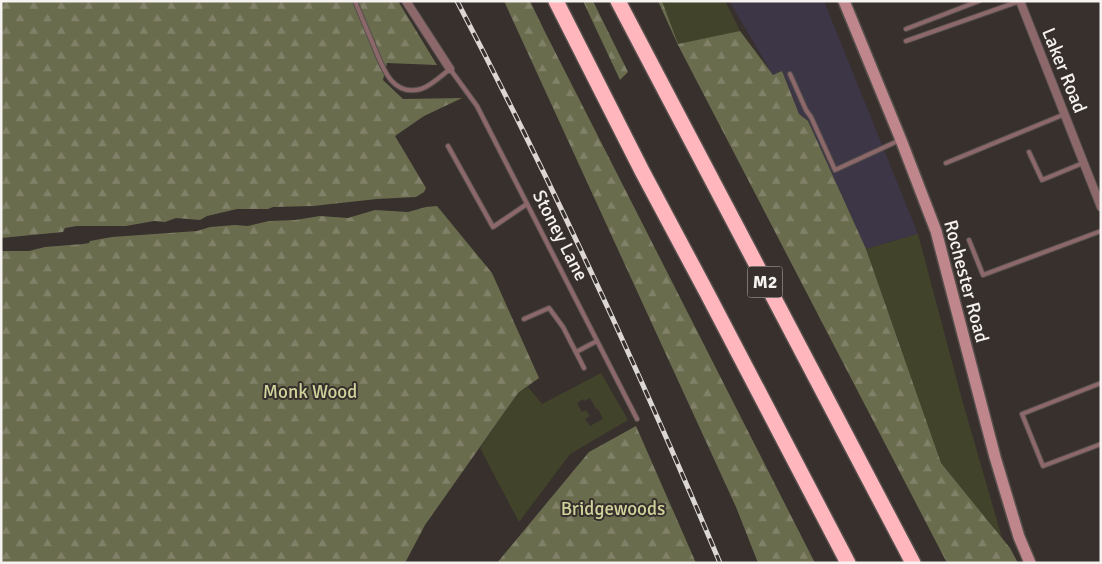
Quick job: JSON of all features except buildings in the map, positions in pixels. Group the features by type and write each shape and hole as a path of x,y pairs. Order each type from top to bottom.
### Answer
{"highway":[{"path":"556,1 642,171 848,563"},
{"name":"M2","path":"618,1 913,563"}],"main road":[{"name":"Rochester Road","path":"844,1 936,231 995,457 1019,537 1030,563"}],"street":[{"name":"Stoney Lane","path":"406,1 450,70"},
{"name":"Laker Road","path":"1020,1 1101,207"}],"lane":[{"path":"356,1 385,74 396,86 408,90 424,88 450,70"},
{"path":"906,29 979,1"},
{"path":"906,41 1020,1"},
{"name":"Stoney Lane","path":"450,70 477,106 637,419"},
{"path":"790,74 835,170 901,140"},
{"path":"946,163 1065,114"},
{"path":"448,146 493,227 527,204"},
{"path":"1029,152 1042,180 1084,163"},
{"path":"969,240 983,275 1101,231"},
{"path":"524,320 549,308 563,327 584,368"},
{"path":"576,352 597,341"},
{"path":"1101,383 1022,414 1043,466 1101,444"}],"shaded area":[{"path":"729,1 824,1 918,234 866,249 808,121 799,114 782,71 773,75"}],"green space":[{"path":"1,1 398,1 437,65 387,63 383,80 403,99 462,98 424,116 395,136 426,188 424,192 416,197 313,206 237,209 207,216 200,220 176,218 165,222 154,221 126,226 77,226 65,228 63,232 1,238"},
{"path":"504,1 530,1 815,563 758,563 736,507"},
{"path":"583,1 593,1 628,72 620,80"},
{"path":"658,1 662,1 678,44 740,31 773,75 782,71 799,114 808,121 866,249 941,463 1010,548 1018,563 947,563 678,45"},
{"path":"662,1 725,1 740,31 678,45"},
{"name":"Monk Wood","path":"437,206 492,273 539,378 518,393 425,525 405,563 1,563 1,251 29,251 45,247 89,243 90,241 112,237 197,231 210,227 248,226 269,221 295,220 320,216 348,218 375,210 408,212"},
{"path":"918,234 961,396 1002,538 941,463 866,249"},
{"path":"601,373 628,420 570,454 519,522 480,448 518,393 528,387 542,404","holes":["590,398 596,409 598,409 603,419 590,426 585,419 590,416 586,410 582,412 577,403 583,399 584,401"]},
{"name":"Bridgewoods","path":"636,426 696,563 497,563 589,452"}],"railway":[{"path":"457,1 527,139 627,349 720,563"}]}
